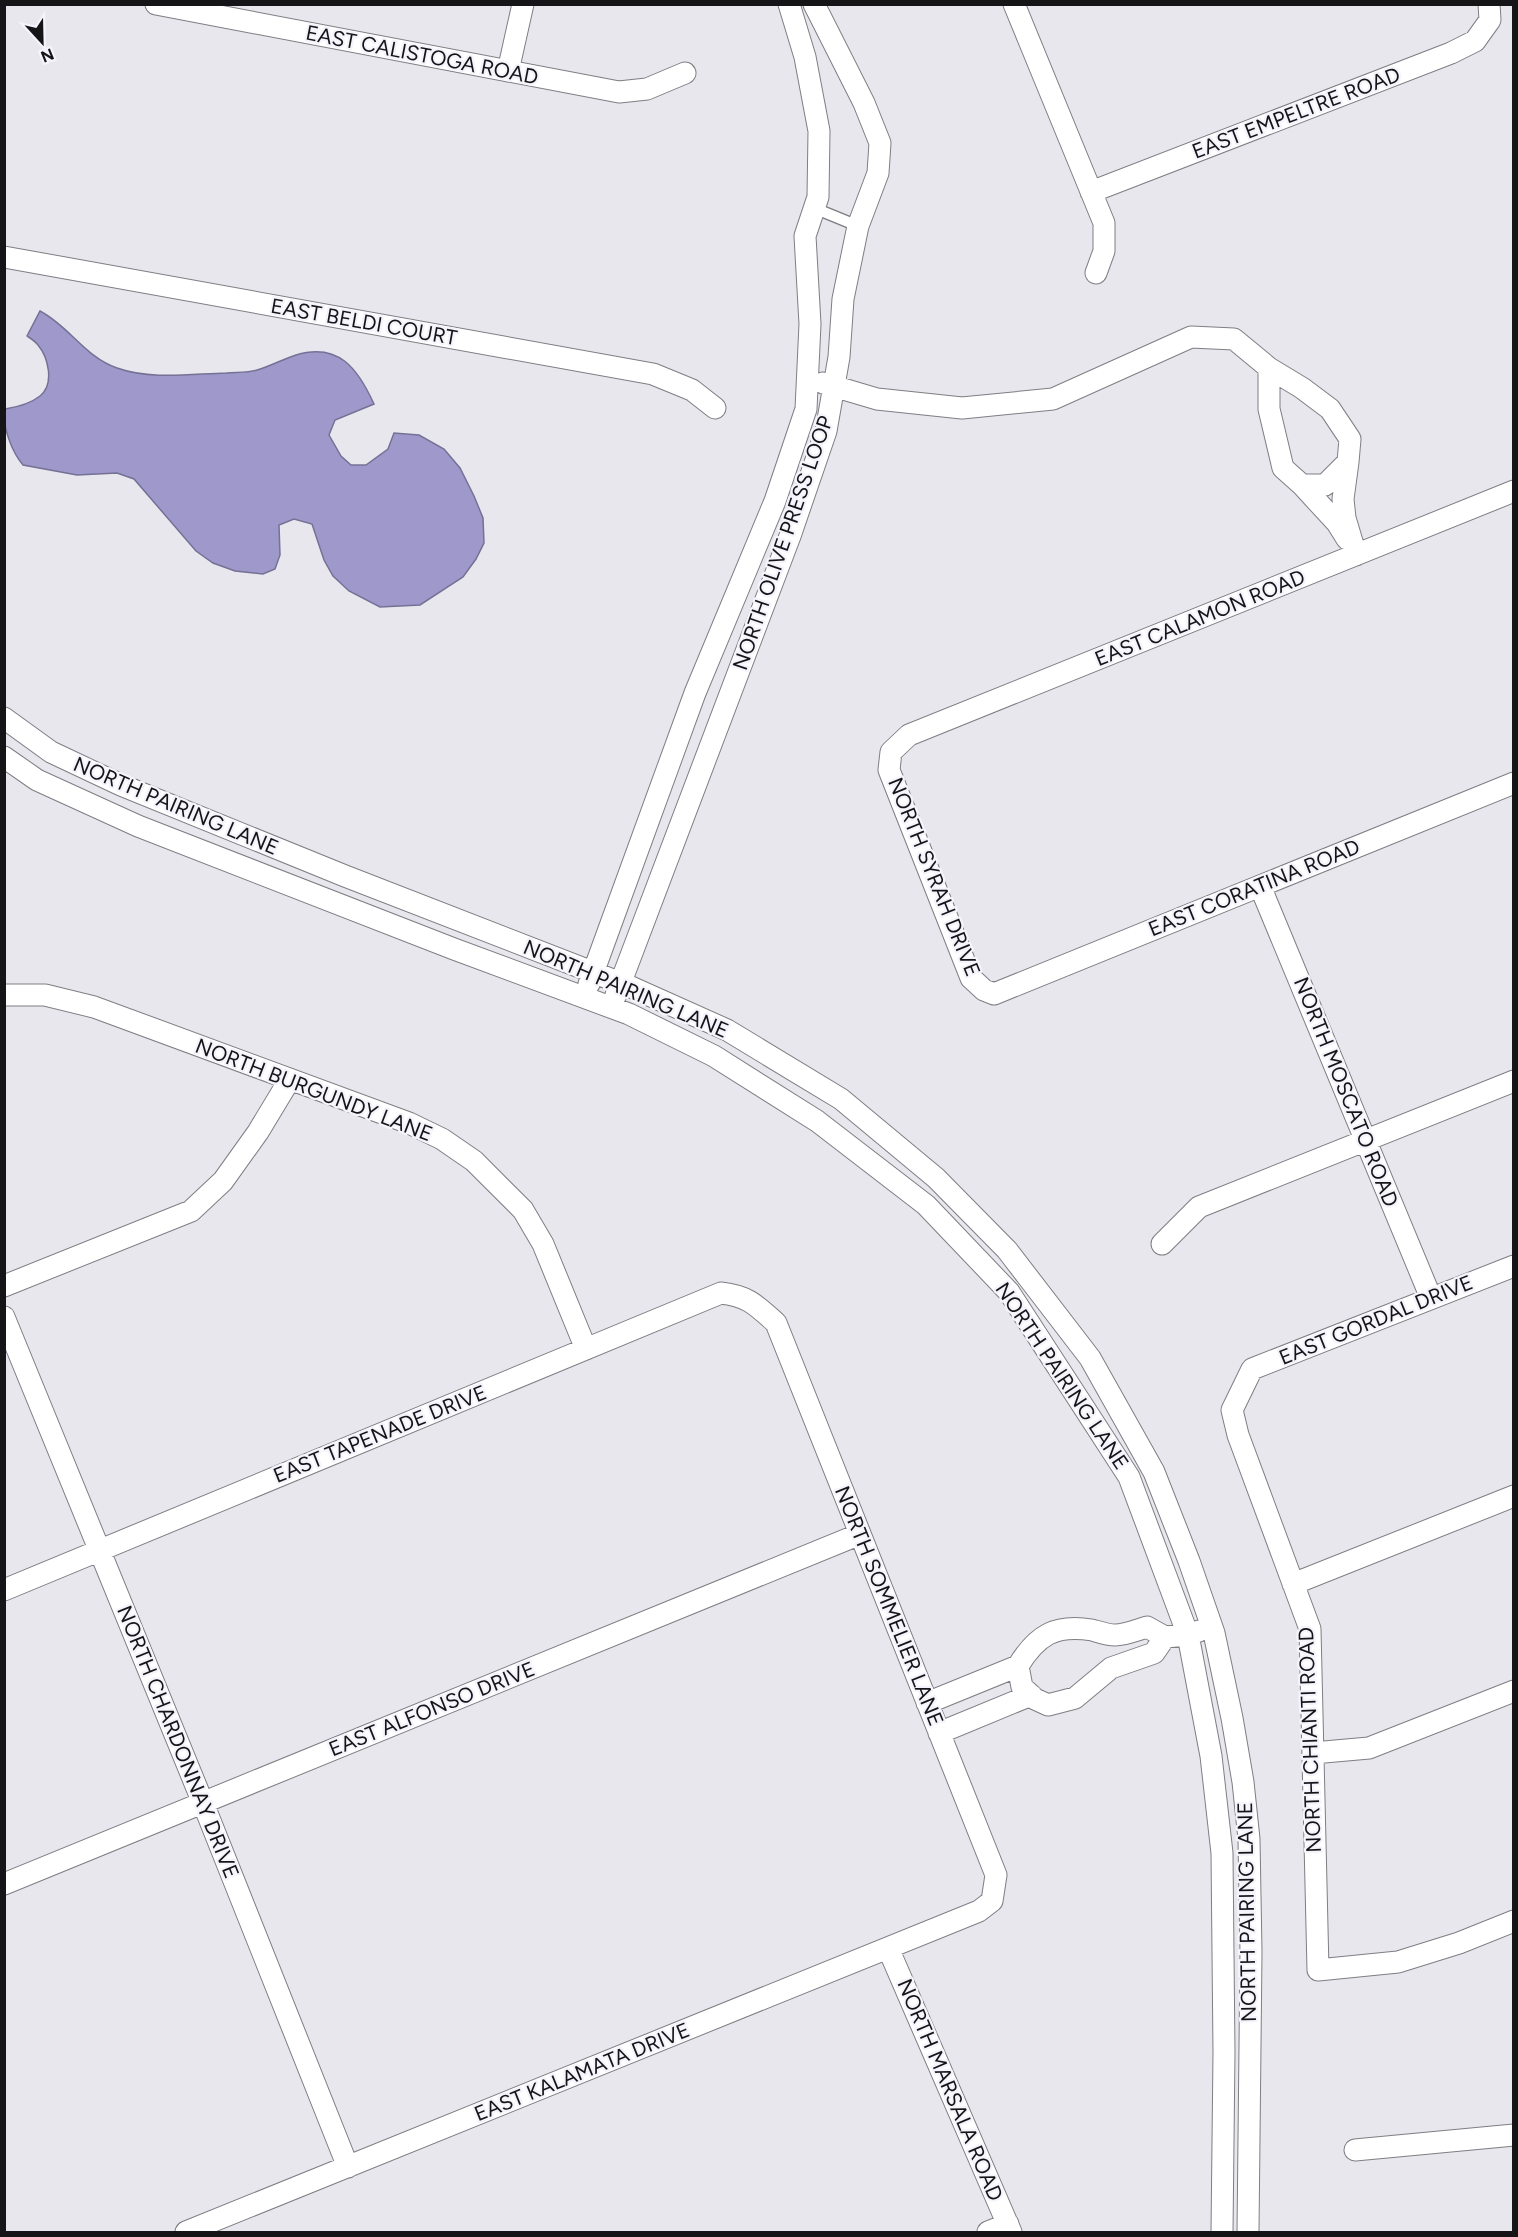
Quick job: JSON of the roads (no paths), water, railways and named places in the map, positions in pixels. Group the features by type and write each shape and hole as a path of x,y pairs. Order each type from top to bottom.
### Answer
{"street":[{"name":"EAST CALISTOGA ROAD","path":"156,4 619,92 647,89 685,73"},
{"path":"508,71 523,4"},
{"name":"NORTH OLIVE PRESS LOOP","path":"611,1007 790,536 814,427 806,409 810,324 805,236 818,197 819,131 805,57 789,4"},
{"name":"NORTH OLIVE PRESS LOOP","path":"584,997 694,693 775,501 834,386 839,357 843,298 858,226 878,173 880,143 864,103 814,4"},
{"path":"1014,4 1104,224 1104,251 1096,273"},
{"name":"EAST EMPELTRE ROAD","path":"1091,192 1451,53 1475,41 1490,12"},
{"name":"EAST BELDI COURT","path":"4,257 653,374 692,390 715,408"},
{"path":"807,378 877,399 962,408 1053,399 1191,336 1234,339 1269,369 1302,388 1330,409 1350,439 1343,498 1345,518 1356,555"},
{"path":"1269,369 1269,409 1282,468 1302,485 1337,523 1356,555"},
{"path":"1302,485 1325,485 1348,462"},
{"name":"EAST CALAMON ROAD","path":"891,752 909,735 1514,491"},
{"name":"NORTH PAIRING LANE","path":"4,718 51,752 121,785 345,876 593,972 727,1030 841,1099 936,1178 1007,1250 1090,1358 1154,1472 1189,1561 1211,1626 1232,1718 1243,1782 1249,1839 1251,1952 1235,2160 1222,2232"},
{"name":"NORTH SYRAH DRIVE","path":"891,752 889,770 971,978 984,990 994,994"},
{"name":"NORTH PAIRING LANE","path":"4,757 38,780 138,826 629,1014 714,1056 817,1121 927,1205 1009,1292 1129,1477 1188,1635 1211,1756 1222,1853 1224,2052 1235,2160 1248,2232"},
{"name":"EAST CORATINA ROAD","path":"994,994 1514,783"},
{"name":"NORTH MOSCATO ROAD","path":"1260,886 1431,1298"},
{"name":"NORTH BURGUNDY LANE","path":"4,995 45,995 94,1007 409,1124 442,1139 474,1161 523,1210 543,1244 586,1349"},
{"path":"4,1286 191,1210 223,1181 258,1132 290,1079"},
{"path":"1162,1244 1198,1207 1514,1081"},
{"name":"EAST GORDAL DRIVE","path":"1245,1382 1252,1369 1514,1266"},
{"name":"EAST TAPENADE DRIVE","path":"4,1590 720,1293 739,1295 756,1305"},
{"name":"NORTH SOMMELIER LANE","path":"756,1305 776,1323 996,1875 992,1902 979,1911"},
{"name":"NORTH CHARDONNAY DRIVE","path":"4,1317 203,1803 348,2167"},
{"name":"NORTH CHIANTI ROAD","path":"1245,1382 1232,1410 1238,1435 1310,1629 1318,1970 1398,1962 1459,1943 1514,1922"},
{"path":"1293,1584 1514,1496"},
{"name":"EAST ALFONSO DRIVE","path":"4,1884 860,1534"},
{"path":"927,1703 1018,1666 1030,1647 1045,1635 1061,1628 1115,1635 1147,1627 1165,1637 1188,1635 1211,1626"},
{"path":"1018,1666 1022,1687 1048,1705 1075,1698 1111,1668 1154,1653 1165,1637"},
{"path":"1313,1753 1369,1748 1514,1691"},
{"path":"939,1733 1031,1695"},
{"name":"EAST KALAMATA DRIVE","path":"186,2232 979,1911"},
{"name":"NORTH MARSALA ROAD","path":"888,1948 1009,2228"},
{"path":"1355,2150 1514,2135"},
{"path":"988,2232 1009,2228"}],"lane":[{"path":"814,208 858,226"}]}
